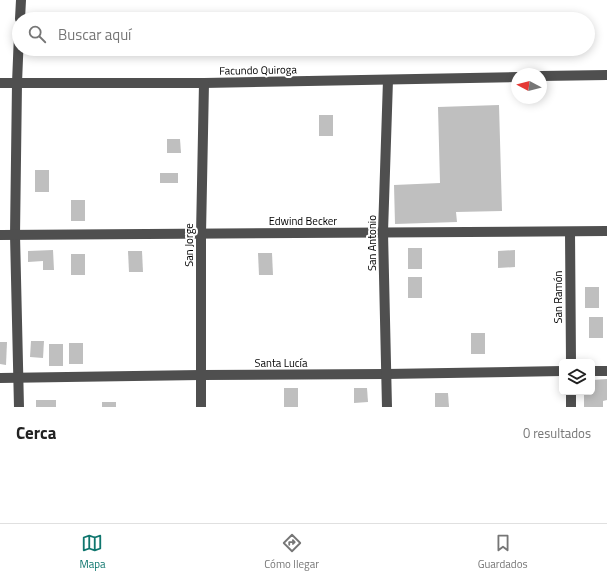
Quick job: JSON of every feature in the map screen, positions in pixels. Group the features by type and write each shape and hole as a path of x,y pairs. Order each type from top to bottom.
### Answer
{"street":[{"path":"20,12 21,0"},
{"path":"18,56 15,235 20,407"},
{"path":"547,76 607,76"},
{"name":"Facundo Quiroga","path":"0,83 204,84 511,77"},
{"name":"San Antonio","path":"387,407 383,232 388,80"},
{"name":"San Jorge","path":"201,407 204,84"},
{"name":"Edwind Becker","path":"0,235 607,231"},
{"name":"San Ramón","path":"570,232 570,359"},
{"name":"Santa Lucía","path":"0,378 559,371"},
{"path":"595,371 607,371"},
{"path":"571,395 571,407"}],"building":[{"path":"499,105 502,211 456,212 457,222 395,224 394,185 440,183 438,107"},
{"path":"319,115 333,115 333,136 319,136"},
{"path":"167,139 180,139 181,153 167,153"},
{"path":"35,170 49,170 49,192 35,192"},
{"path":"160,173 178,173 178,183 160,183"},
{"path":"71,200 85,200 85,221 71,221"},
{"path":"408,248 422,248 422,269 408,269"},
{"path":"53,250 54,270 43,270 43,261 28,262 28,251"},
{"path":"515,250 515,267 498,268 498,251"},
{"path":"128,251 142,251 143,272 129,272"},
{"path":"258,253 272,253 273,275 259,275"},
{"path":"71,254 85,254 85,275 71,275"},
{"path":"408,277 422,277 422,298 408,298"},
{"path":"585,287 599,287 599,308 585,308"},
{"path":"589,317 603,317 603,338 589,338"},
{"path":"471,333 485,333 485,354 471,354"},
{"path":"31,341 44,341 43,358 30,357"},
{"path":"0,342 7,342 6,365 0,364"},
{"path":"69,343 83,343 83,364 69,364"},
{"path":"49,344 63,344 63,366 49,366"},
{"path":"607,379 607,400 603,401 603,407 584,407 584,395 595,395 595,380"},
{"path":"284,388 298,388 298,407 284,407"},
{"path":"354,388 367,388 368,402 354,403"},
{"path":"435,393 448,393 449,407 435,407"},
{"path":"36,400 56,400 56,407 36,407"},
{"path":"102,402 116,402 116,407 102,407"}]}
